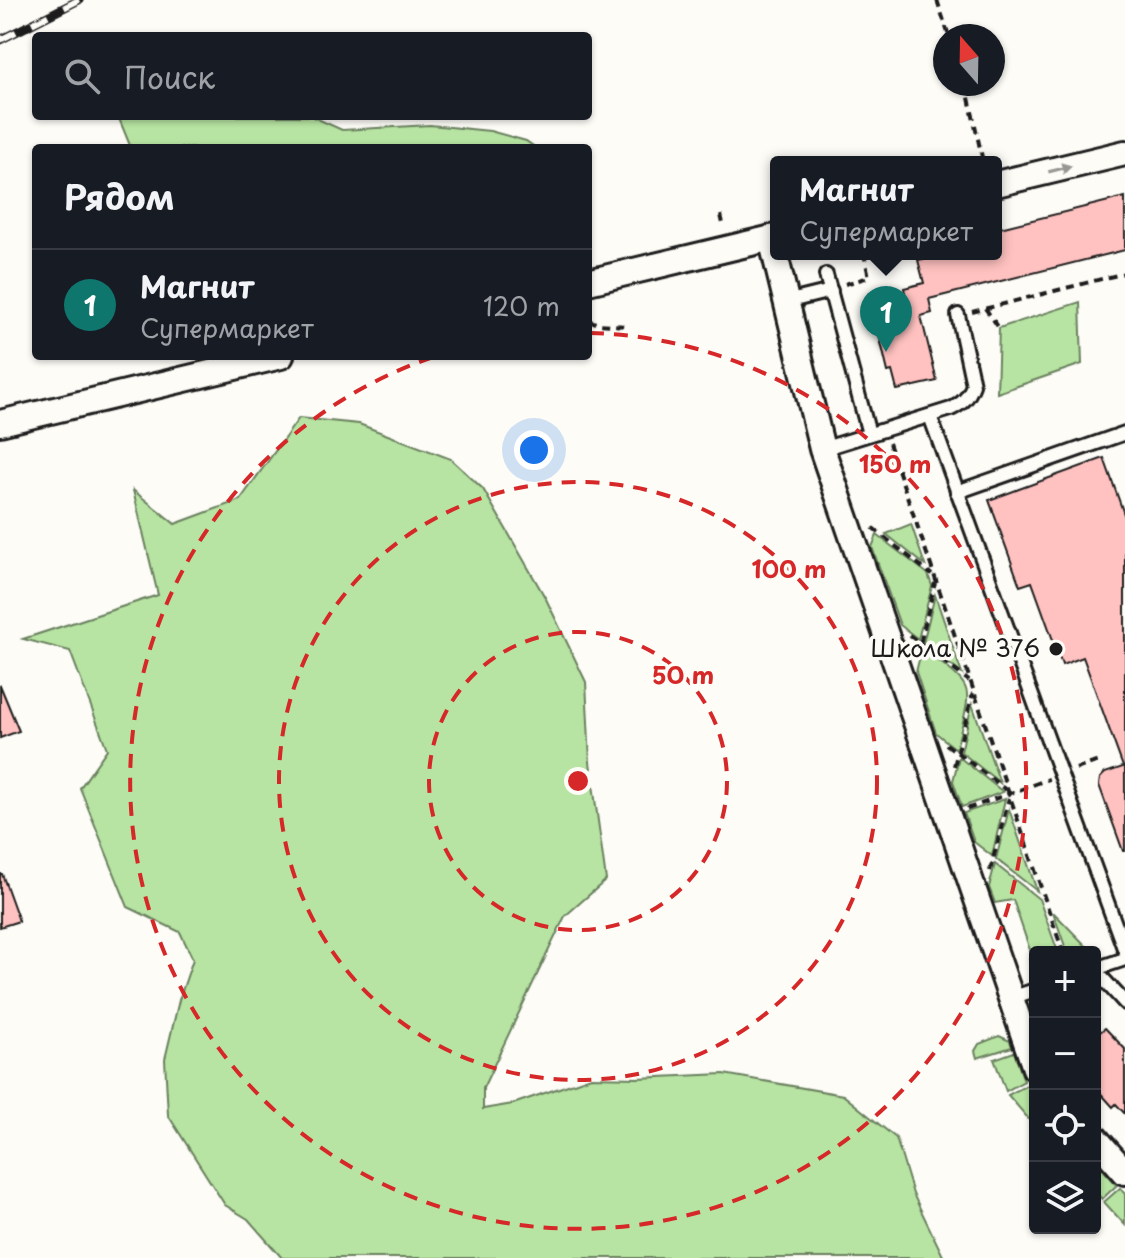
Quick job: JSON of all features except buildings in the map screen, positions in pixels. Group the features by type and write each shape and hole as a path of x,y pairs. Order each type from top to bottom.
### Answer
{"street":[{"path":"1002,183 1125,153"},
{"path":"592,281 770,239"},
{"path":"778,260 822,449 1029,1050"},
{"path":"0,423 264,360"},
{"path":"1101,1145 1125,1172"}],"lane":[{"path":"826,275 869,434"},
{"path":"786,302 831,291"},
{"path":"822,449 962,403 973,385 958,315"},
{"path":"930,416 1125,951"},
{"path":"957,492 1125,433"},
{"path":"1101,967 1125,959"},
{"path":"1101,976 1125,1003"},
{"path":"1011,998 1029,992"}],"path":[{"path":"937,0 945,24"},
{"path":"969,96 982,156"},
{"path":"985,308 999,328"},
{"path":"592,322 627,326"},
{"path":"887,439 1061,946"},
{"path":"872,527 935,579"},
{"path":"917,658 935,579"},
{"path":"909,635 971,683"},
{"path":"954,766 973,691"},
{"path":"935,735 1009,794"},
{"path":"961,811 1101,760"},
{"path":"990,872 1009,794"}],"green space":[{"path":"120,120 320,120 342,130 430,125 490,131 530,144 129,144"},
{"path":"1080,302 1082,364 997,393 999,328"},
{"path":"299,418 359,424 451,459 483,489 546,599 586,682 590,762 606,880 565,916 483,1088 483,1109 513,1104 591,1077 724,1074 843,1095 896,1138 913,1194 944,1258 282,1258 248,1219 225,1205 168,1115 165,1059 179,1000 193,959 180,932 128,907 80,788 107,749 70,651 23,639 158,595 133,490 175,524 240,500"},
{"path":"911,524 925,565 886,534"},
{"path":"877,535 928,574 932,586 918,639 900,625 872,547"},
{"path":"935,595 962,674 923,643"},
{"path":"922,648 953,672 966,689 966,711 956,749 936,733 916,672"},
{"path":"972,704 1000,783 961,752"},
{"path":"959,757 1003,792 962,807 953,781"},
{"path":"1005,799 992,856 974,842 964,813"},
{"path":"1009,809 1037,891 996,859"},
{"path":"995,864 1039,899 1056,946 1029,947 1013,900 995,903 989,887"},
{"path":"1053,912 1086,946 1065,946"},
{"path":"999,1036 1010,1041 1012,1047 977,1058 975,1051 979,1044"},
{"path":"1014,1052 1024,1081 1006,1091 994,1059"},
{"path":"1027,1085 1029,1087 1029,1120 1008,1095"},
{"path":"1101,1167 1117,1185 1101,1198"},
{"path":"1120,1188 1125,1194 1125,1225 1104,1202"}],"railway":[{"path":"0,40 79,0"}],"place":[{"name":"Магнит","path":"886,352"},
{"name":"Школа № 376","path":"1056,649"}]}
